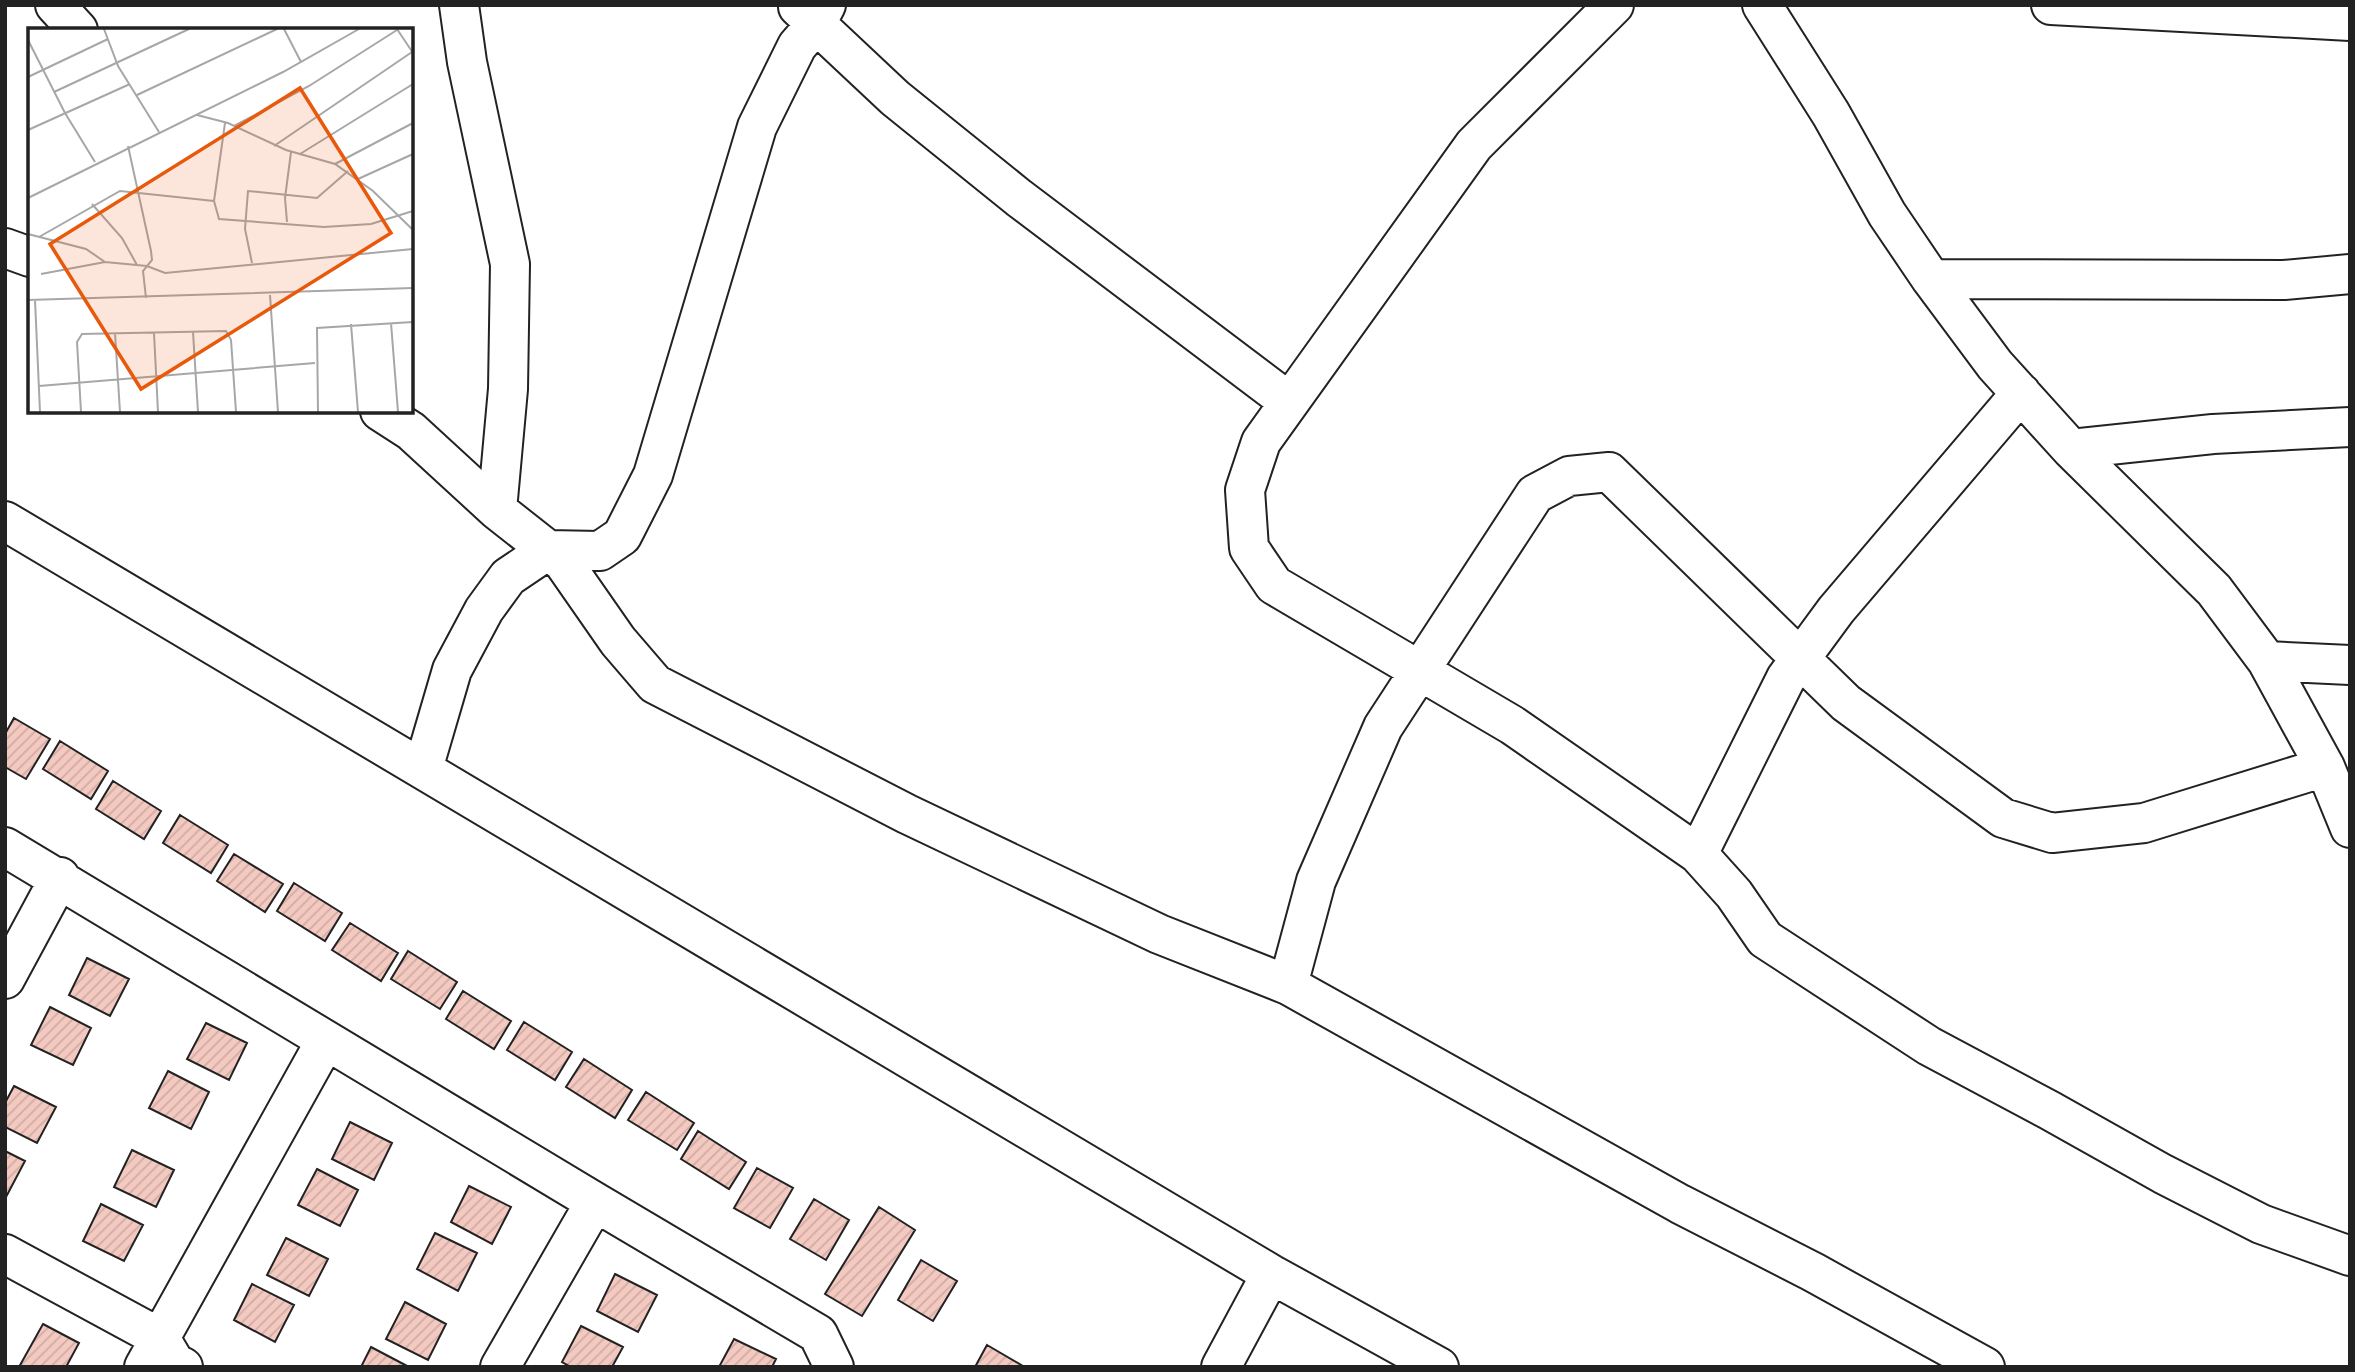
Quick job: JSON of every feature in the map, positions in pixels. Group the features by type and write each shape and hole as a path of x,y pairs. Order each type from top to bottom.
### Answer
{"street":[{"path":"55,5 76,28"},
{"path":"459,5 467,62 510,264 508,389 498,510"},
{"path":"1614,5 1474,145 1261,442 1245,490 1249,548 1274,584 1512,725 1698,854 1734,894 1765,939 1929,1046 2163,1174 2248,1217 2350,1256"},
{"path":"1762,5 1831,114 1887,214 1995,365 2071,449 2214,590 2267,661 2325,767 2350,828"},
{"path":"2051,5 2350,20"},
{"path":"423,769 452,670 484,610 508,577 548,550 600,551 622,536 629,524 653,475 757,127 813,11 895,98 1289,402"},
{"path":"5,248 28,256"},
{"path":"1931,279 2284,280 2350,274"},
{"path":"1698,854 1786,678 1836,610 2021,393"},
{"path":"383,413 411,431 498,510 563,562 618,641 655,684 920,820 1159,934 1288,985 1680,1204 1813,1272 1985,1367"},
{"path":"2071,449 2214,434 2350,427"},
{"path":"1288,985 1316,881 1383,727 1535,495 1569,477 1609,472 1846,703 2003,818 2052,833 2144,823 2325,767"},
{"path":"5,521 1271,1274 1439,1367"},
{"path":"2267,661 2350,665"},
{"path":"5,847 60,877 326,1040 818,1334 834,1367"},
{"path":"5,979 60,877"},
{"path":"5,1254 162,1357 326,1040"},
{"path":"500,1367 595,1202"},
{"path":"1221,1367 1271,1274"}],"building":[{"path":"14,718 50,739 26,779 5,767 5,734"},
{"path":"60,741 108,771 91,799 43,769"},
{"path":"113,781 161,811 144,839 96,809"},
{"path":"180,815 228,845 211,873 163,843"},
{"path":"234,854 283,884 265,912 217,881"},
{"path":"294,883 342,913 325,941 277,911"},
{"path":"350,923 398,953 381,981 332,950"},
{"path":"408,951 457,982 440,1009 391,979"},
{"path":"87,958 129,979 110,1016 69,995"},
{"path":"463,991 511,1021 494,1049 446,1019"},
{"path":"50,1007 91,1028 73,1065 31,1045"},
{"path":"524,1022 572,1052 555,1080 507,1050"},
{"path":"206,1023 247,1043 229,1080 187,1059"},
{"path":"584,1059 632,1090 615,1118 566,1087"},
{"path":"168,1071 209,1092 191,1129 149,1108"},
{"path":"14,1086 56,1107 37,1143 5,1127 5,1103"},
{"path":"646,1092 694,1123 677,1150 628,1120"},
{"path":"350,1122 392,1143 374,1180 332,1159"},
{"path":"698,1131 746,1162 729,1189 681,1159"},
{"path":"132,1150 174,1170 156,1207 114,1187"},
{"path":"5,1151 25,1161 6,1197 5,1197"},
{"path":"757,1168 793,1188 770,1228 734,1208"},
{"path":"317,1169 358,1190 340,1226 298,1205"},
{"path":"469,1186 511,1207 492,1244 451,1222"},
{"path":"814,1199 849,1220 826,1260 790,1239"},
{"path":"101,1204 143,1225 124,1261 83,1241"},
{"path":"879,1207 915,1230 862,1316 825,1294"},
{"path":"435,1233 477,1253 458,1291 417,1269"},
{"path":"286,1238 328,1259 309,1296 267,1275"},
{"path":"921,1260 957,1281 933,1321 898,1300"},
{"path":"615,1274 657,1295 638,1332 597,1311"},
{"path":"252,1284 294,1305 275,1342 234,1320"},
{"path":"405,1302 446,1324 428,1360 386,1339"},
{"path":"43,1324 79,1343 66,1367 19,1367"},
{"path":"581,1326 623,1347 612,1367 571,1367 562,1362"},
{"path":"734,1339 776,1359 772,1367 719,1367"},
{"path":"987,1345 1023,1366 1023,1367 975,1367"},
{"path":"371,1347 409,1367 361,1367"}]}
